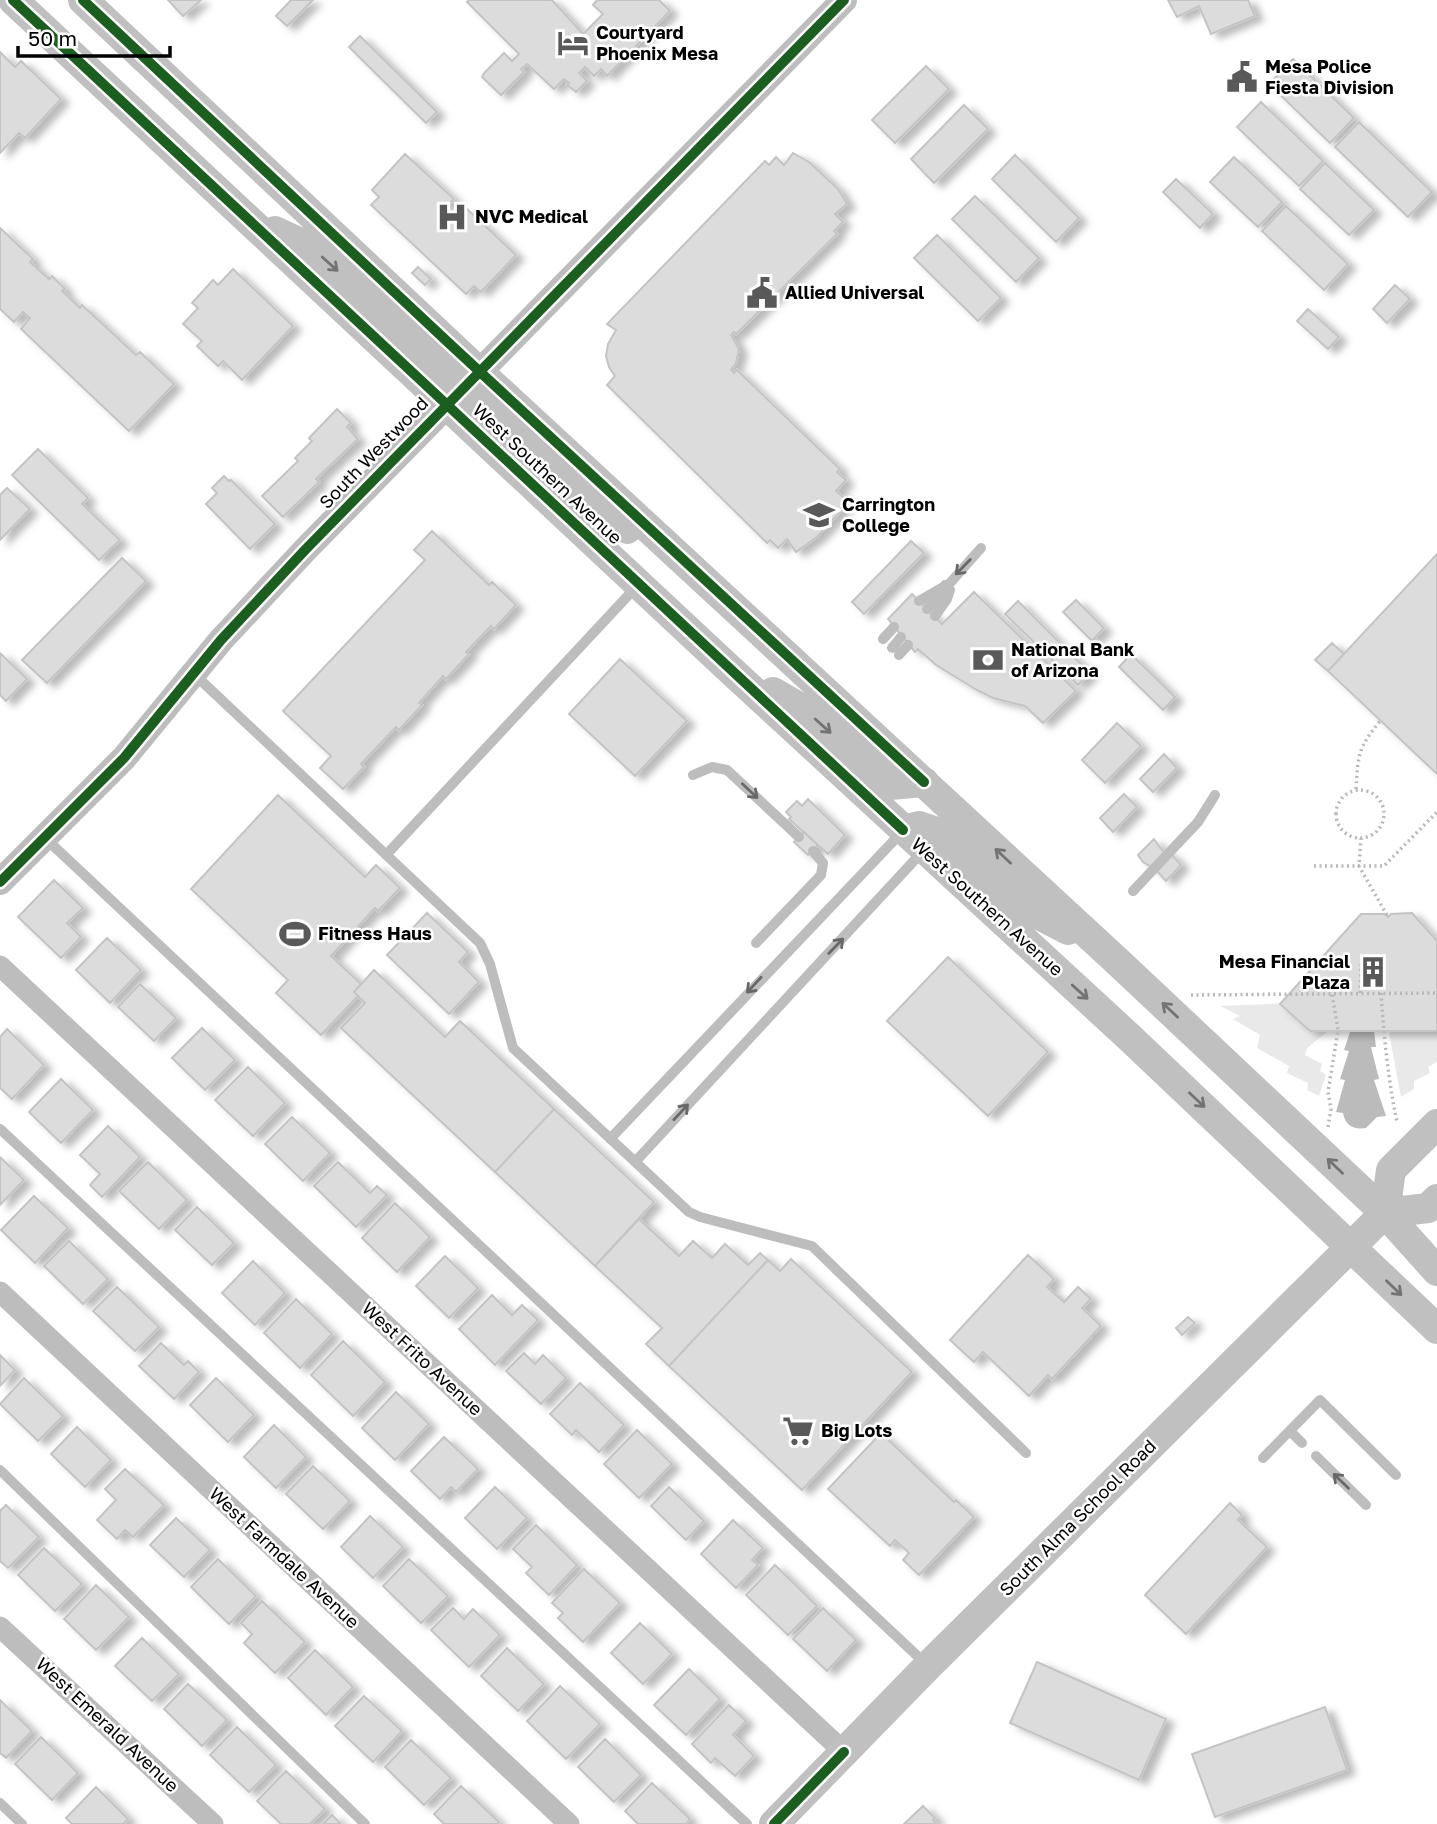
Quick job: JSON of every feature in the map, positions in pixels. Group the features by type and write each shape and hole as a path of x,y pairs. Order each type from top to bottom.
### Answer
{"main road":[{"name":"West Southern Avenue","path":"13,0 724,664 1129,1037 1437,1329"},
{"name":"West Southern Avenue","path":"83,0 478,371 1102,947 1385,1213 1437,1271"},
{"path":"111,91 141,55"},
{"path":"249,220 301,243 320,255 445,370 460,374 478,371"},
{"path":"446,404 477,403 487,408 588,502 626,528 646,537 662,540"},
{"path":"724,664 810,714 890,785 923,782"},
{"path":"914,840 919,826 942,834 1023,906 1102,947"},
{"path":"1437,1124 1391,1170 1385,1213 1428,1208 1437,1199"},
{"name":"South Alma School Road","path":"774,1824 928,1666 1385,1213"}],"street":[{"name":"South Westwood","path":"0,882 124,758 220,640 304,550 844,0"},
{"name":"West Frito Avenue","path":"0,966 844,1752"},
{"name":"West Farmdale Avenue","path":"0,1292 569,1824"},
{"name":"West Emerald Avenue","path":"0,1627 213,1824"}],"lane":[{"path":"945,586 950,590 947,599 927,609 945,586 981,548"},
{"path":"386,855 639,584"},
{"path":"883,639 901,636 896,652"},
{"path":"193,673 481,943 491,964 513,1048 610,1139 694,1215 812,1246 1026,1454"},
{"path":"693,775 712,767 727,770 799,837"},
{"path":"1133,891 1198,822 1215,795"},
{"path":"45,838 928,1666"},
{"path":"610,1139 914,840"},
{"path":"635,1162 914,840"},
{"path":"756,943 821,875 823,863 813,851"},
{"path":"0,1129 747,1824"},
{"path":"1263,1458 1320,1400 1396,1475"},
{"path":"1290,1431 1302,1443"},
{"path":"1316,1457 1366,1505"},
{"path":"0,1470 365,1824"},
{"path":"0,1804 22,1824"}],"path":[{"path":"1356,789 1360,748 1380,721"},
{"path":"1356,789 1378,797 1384,811 1381,826 1376,832 1361,838 1341,830 1335,816 1338,802 1356,789"},
{"path":"1314,866 1384,866 1437,812"},
{"path":"1361,838 1359,866 1388,917"},
{"path":"1360,993 1361,964"},
{"path":"1381,993 1387,1076 1397,1122"},
{"path":"1182,995 1437,993"},
{"path":"1327,1132 1331,1109 1328,1092 1338,1030 1332,994"}],"shaded area":[{"path":"1437,1002 1437,1062 1428,1067 1430,1073 1414,1081 1414,1089 1401,1097 1389,1033 1409,1024"},
{"path":"1290,1003 1307,1023 1327,1032 1307,1048 1305,1055 1322,1064 1320,1071 1326,1075 1319,1096 1307,1090 1308,1083 1287,1073 1289,1066 1257,1048 1260,1035 1233,1019 1240,1016 1220,1006"},
{"path":"1373,1023 1376,1047 1371,1047 1379,1079 1374,1080 1386,1116 1377,1117 1366,1128 1357,1128 1348,1124 1343,1113 1336,1112 1345,1080 1340,1079 1349,1051 1344,1050 1351,1029"}],"building":[{"path":"168,0 201,0 183,16"},
{"path":"291,0 313,0 287,26 276,16"},
{"name":"Courtyard Phoenix Mesa","path":"552,0 583,34 603,14 593,5 597,0 659,0 670,11 607,76 601,69 594,76 585,67 579,73 587,81 576,92 564,79 554,89 527,64 521,69 524,72 501,95 482,77 504,53 512,61 519,54 467,2"},
{"path":"1168,0 1248,0 1255,16 1211,34 1199,6 1177,17"},
{"path":"360,36 437,112 426,123 349,47"},
{"path":"0,52 15,67 21,61 61,99 25,138 19,133 0,153"},
{"path":"1293,59 1354,118 1330,143 1269,84"},
{"path":"926,66 949,89 895,143 872,120"},
{"path":"1261,102 1323,161 1299,186 1237,127"},
{"path":"964,105 988,129 934,183 911,159"},
{"path":"1359,122 1432,192 1408,217 1335,147"},
{"path":"793,153 809,162 838,189 847,204 835,214 843,222 834,231 837,234 736,334 734,332 731,335 739,349 736,363 731,370 734,373 737,370 840,469 837,472 846,480 836,491 848,499 839,513 817,537 796,552 787,539 778,548 770,540 767,543 607,385 615,376 606,356 608,344 616,330 607,324 765,161 769,165 776,157 784,165"},
{"path":"405,154 454,199 448,205 460,217 467,209 516,255 481,292 474,286 466,294 371,205 379,197 372,190"},
{"path":"1015,155 1079,218 1056,242 992,179"},
{"path":"1234,157 1282,202 1258,227 1210,182"},
{"path":"1325,163 1374,210 1349,235 1300,189"},
{"path":"1176,179 1213,214 1200,228 1163,192"},
{"path":"975,196 1039,258 1016,282 952,219"},
{"path":"1286,206 1348,264 1324,290 1262,231"},
{"path":"0,228 33,259 30,262 49,279 52,276 65,289 62,291 80,308 82,305 136,355 140,352 174,384 129,431 21,329 30,318 23,312 14,322 0,309"},
{"path":"937,235 1001,298 978,321 914,258"},
{"path":"418,267 431,279 425,285 412,273"},
{"path":"233,269 293,326 242,380 223,361 218,366 197,346 202,341 183,324 198,308 192,303 213,280 218,285"},
{"path":"1395,285 1410,299 1387,323 1373,309"},
{"path":"1308,309 1339,337 1328,349 1297,321"},
{"path":"337,409 351,423 347,427 358,439 316,479 319,482 283,517 262,496 298,461 295,458 312,441 309,438"},
{"path":"38,449 88,498 82,504 120,540 99,560 12,475"},
{"path":"224,476 275,524 250,549 206,504 217,493 212,488"},
{"path":"7,488 30,509 0,540 0,495"},
{"path":"432,531 489,585 492,582 516,605 494,629 491,626 466,652 469,654 446,679 443,676 419,703 422,705 399,730 396,727 361,764 364,767 343,789 320,768 331,756 283,711 425,560 414,550"},
{"path":"911,541 924,553 864,614 852,602"},
{"path":"1437,554 1437,774 1328,671"},
{"path":"122,558 146,581 47,683 22,660"},
{"name":"National Bank of Arizona","path":"974,592 1076,691 1043,723 1025,706 993,698 936,665 918,649 915,652 888,619 912,594 942,624"},
{"path":"1076,600 1104,628 1092,641 1063,612"},
{"path":"1018,601 1090,673 1078,685 1005,614"},
{"path":"1332,643 1344,654 1328,671 1315,660"},
{"path":"0,653 27,679 6,701 0,695"},
{"path":"1131,654 1175,697 1163,710 1119,667"},
{"path":"620,659 687,721 635,776 569,714"},
{"path":"1117,723 1141,746 1105,783 1082,760"},
{"path":"1164,754 1177,768 1153,792 1140,779"},
{"path":"1124,794 1137,807 1113,832 1100,818"},
{"name":"Fitness Haus","path":"278,795 365,877 376,865 400,888 378,911 375,908 331,956 361,984 354,992 358,996 321,1035 276,993 288,980 191,889"},
{"path":"808,799 845,835 828,854 789,819 791,817 786,812 797,801 802,806"},
{"path":"804,832 818,845 808,855 794,842"},
{"path":"1154,839 1162,850 1172,855 1181,865 1166,881 1138,855"},
{"path":"54,880 83,908 67,923 81,937 61,958 18,917"},
{"path":"427,913 468,952 459,962 479,982 449,1014 387,955"},
{"name":"Mesa Financial Plaza","path":"1412,913 1437,941 1437,1031 1310,1031 1280,1004 1361,914 1385,914 1388,917 1391,914"},
{"path":"107,938 141,970 110,1003 76,970"},
{"path":"948,957 1048,1052 988,1116 887,1021"},
{"path":"374,970 445,1037 460,1021 554,1109 495,1172 341,1028 365,1003 354,992"},
{"path":"140,984 176,1018 154,1041 118,1007"},
{"path":"202,1028 235,1060 205,1090 172,1058"},
{"path":"7,1029 44,1065 12,1099 0,1088 0,1037"},
{"path":"248,1067 285,1103 253,1136 215,1100"},
{"path":"61,1079 93,1110 61,1143 29,1112"},
{"path":"554,1109 654,1202 595,1266 495,1172"},
{"path":"292,1117 330,1153 303,1181 265,1144"},
{"path":"108,1126 140,1157 102,1197 90,1185 100,1174 80,1155"},
{"path":"0,1157 24,1180 0,1205"},
{"path":"148,1162 187,1200 159,1229 119,1191"},
{"path":"338,1162 370,1193 377,1186 387,1195 356,1227 314,1186"},
{"path":"34,1196 68,1228 35,1263 1,1230"},
{"path":"395,1203 430,1237 397,1272 362,1238"},
{"path":"197,1207 234,1243 212,1265 175,1230"},
{"path":"639,1219 679,1256 693,1241 712,1258 725,1244 748,1265 760,1253 768,1260 669,1366 646,1344 662,1328 595,1266"},
{"path":"69,1241 108,1279 83,1304 44,1266"},
{"path":"1028,1255 1054,1279 1047,1287 1064,1302 1078,1287 1091,1299 1082,1308 1101,1326 1052,1379 1048,1375 1029,1396 983,1352 974,1362 950,1340"},
{"path":"445,1256 478,1288 449,1318 416,1286"},
{"name":"Big Lots","path":"791,1259 912,1372 802,1490 669,1366 768,1260 780,1271"},
{"path":"253,1261 285,1293 255,1325 222,1293"},
{"path":"117,1287 159,1327 135,1351 93,1311"},
{"path":"492,1295 512,1315 522,1305 538,1320 495,1365 459,1329"},
{"path":"296,1299 332,1334 300,1368 264,1333"},
{"path":"1188,1317 1195,1323 1182,1335 1176,1328"},
{"path":"343,1341 385,1382 353,1416 311,1375"},
{"path":"161,1343 184,1365 188,1361 199,1372 174,1399 139,1366"},
{"path":"524,1353 535,1364 543,1355 566,1378 541,1404 506,1371"},
{"path":"0,1355 15,1370 0,1386"},
{"path":"24,1378 63,1416 38,1441 0,1404"},
{"path":"216,1378 254,1415 228,1442 190,1405"},
{"path":"580,1383 624,1425 599,1452 576,1430 572,1435 550,1414"},
{"path":"396,1392 429,1424 395,1460 362,1428"},
{"path":"274,1425 306,1457 276,1488 244,1457"},
{"path":"77,1427 111,1460 85,1487 51,1454"},
{"path":"637,1430 672,1464 639,1498 604,1464"},
{"path":"881,1433 954,1502 956,1500 974,1517 919,1575 903,1560 909,1553 895,1540 890,1546 828,1489"},
{"path":"444,1437 478,1469 456,1492 451,1487 440,1499 411,1471"},
{"path":"313,1466 350,1501 323,1529 286,1494"},
{"path":"125,1469 164,1505 133,1537 125,1530 117,1539 97,1520 116,1500 105,1489"},
{"path":"495,1487 527,1518 497,1549 465,1518"},
{"path":"669,1487 704,1521 686,1540 651,1506"},
{"path":"1230,1503 1242,1515 1238,1520 1267,1547 1186,1634 1145,1595"},
{"path":"6,1505 39,1537 8,1568 0,1561 0,1511"},
{"path":"370,1516 403,1547 373,1578 341,1547"},
{"path":"176,1518 210,1550 184,1577 150,1545"},
{"path":"733,1520 763,1548 752,1560 758,1565 736,1588 701,1554"},
{"path":"536,1525 577,1565 549,1595 526,1573 532,1567 513,1549"},
{"path":"44,1548 82,1584 55,1611 18,1575"},
{"path":"218,1559 256,1596 229,1624 191,1587"},
{"path":"409,1559 448,1596 421,1623 383,1586"},
{"path":"775,1565 817,1606 788,1635 746,1595"},
{"path":"584,1569 620,1603 583,1642 558,1618 563,1613 552,1603"},
{"path":"96,1585 129,1617 96,1650 64,1619"},
{"path":"262,1601 305,1642 275,1673 244,1643 252,1634 241,1623"},
{"path":"453,1608 464,1619 473,1609 500,1635 469,1667 431,1630"},
{"path":"823,1608 856,1640 827,1671 793,1639"},
{"path":"640,1623 672,1654 643,1684 611,1653"},
{"path":"142,1638 179,1674 152,1701 115,1666"},
{"path":"507,1648 544,1684 518,1711 481,1676"},
{"path":"315,1650 353,1687 326,1715 288,1678"},
{"path":"1037,1662 1166,1719 1139,1780 1010,1723"},
{"path":"689,1669 720,1699 686,1735 654,1705"},
{"path":"188,1684 227,1720 202,1746 164,1709"},
{"path":"560,1686 600,1724 566,1759 527,1721"},
{"path":"364,1696 402,1731 373,1762 335,1726"},
{"path":"0,1700 32,1731 6,1758 0,1753"},
{"path":"729,1705 746,1721 733,1735 754,1756 735,1776 715,1758 711,1763 692,1744"},
{"path":"1325,1707 1347,1770 1215,1817 1192,1754"},
{"path":"237,1727 276,1765 249,1792 210,1755"},
{"path":"41,1737 78,1773 52,1800 15,1764"},
{"path":"605,1739 641,1775 614,1802 578,1767"},
{"path":"411,1740 451,1778 424,1805 385,1767"},
{"path":"286,1771 325,1809 310,1824 281,1824 257,1801"},
{"path":"652,1783 690,1819 686,1824 638,1824 625,1811"},
{"path":"461,1786 499,1822 497,1824 444,1824 434,1814"},
{"path":"96,1787 128,1819 123,1824 72,1824 66,1818"},
{"path":"923,1806 935,1818 933,1820 937,1824 904,1824"},
{"path":"332,1815 341,1824 323,1824"}],"cycle path":[{"path":"13,0 903,830"},
{"path":"83,0 452,346 924,782"},
{"path":"0,882 124,758 221,640 305,550 844,0"},
{"path":"774,1824 844,1752"}],"place":[{"name":"Courtyard Phoenix Mesa","path":"573,43"},
{"name":"Mesa Police Fiesta Division","path":"1242,77"},
{"name":"NVC Medical","path":"452,217"},
{"name":"Allied Universal","path":"762,293"},
{"name":"Carrington College","path":"819,515"},
{"name":"National Bank of Arizona","path":"988,660"},
{"name":"Fitness Haus","path":"295,934"},
{"name":"Mesa Financial Plaza","path":"1373,972"},
{"name":"Big Lots","path":"798,1431"}]}
